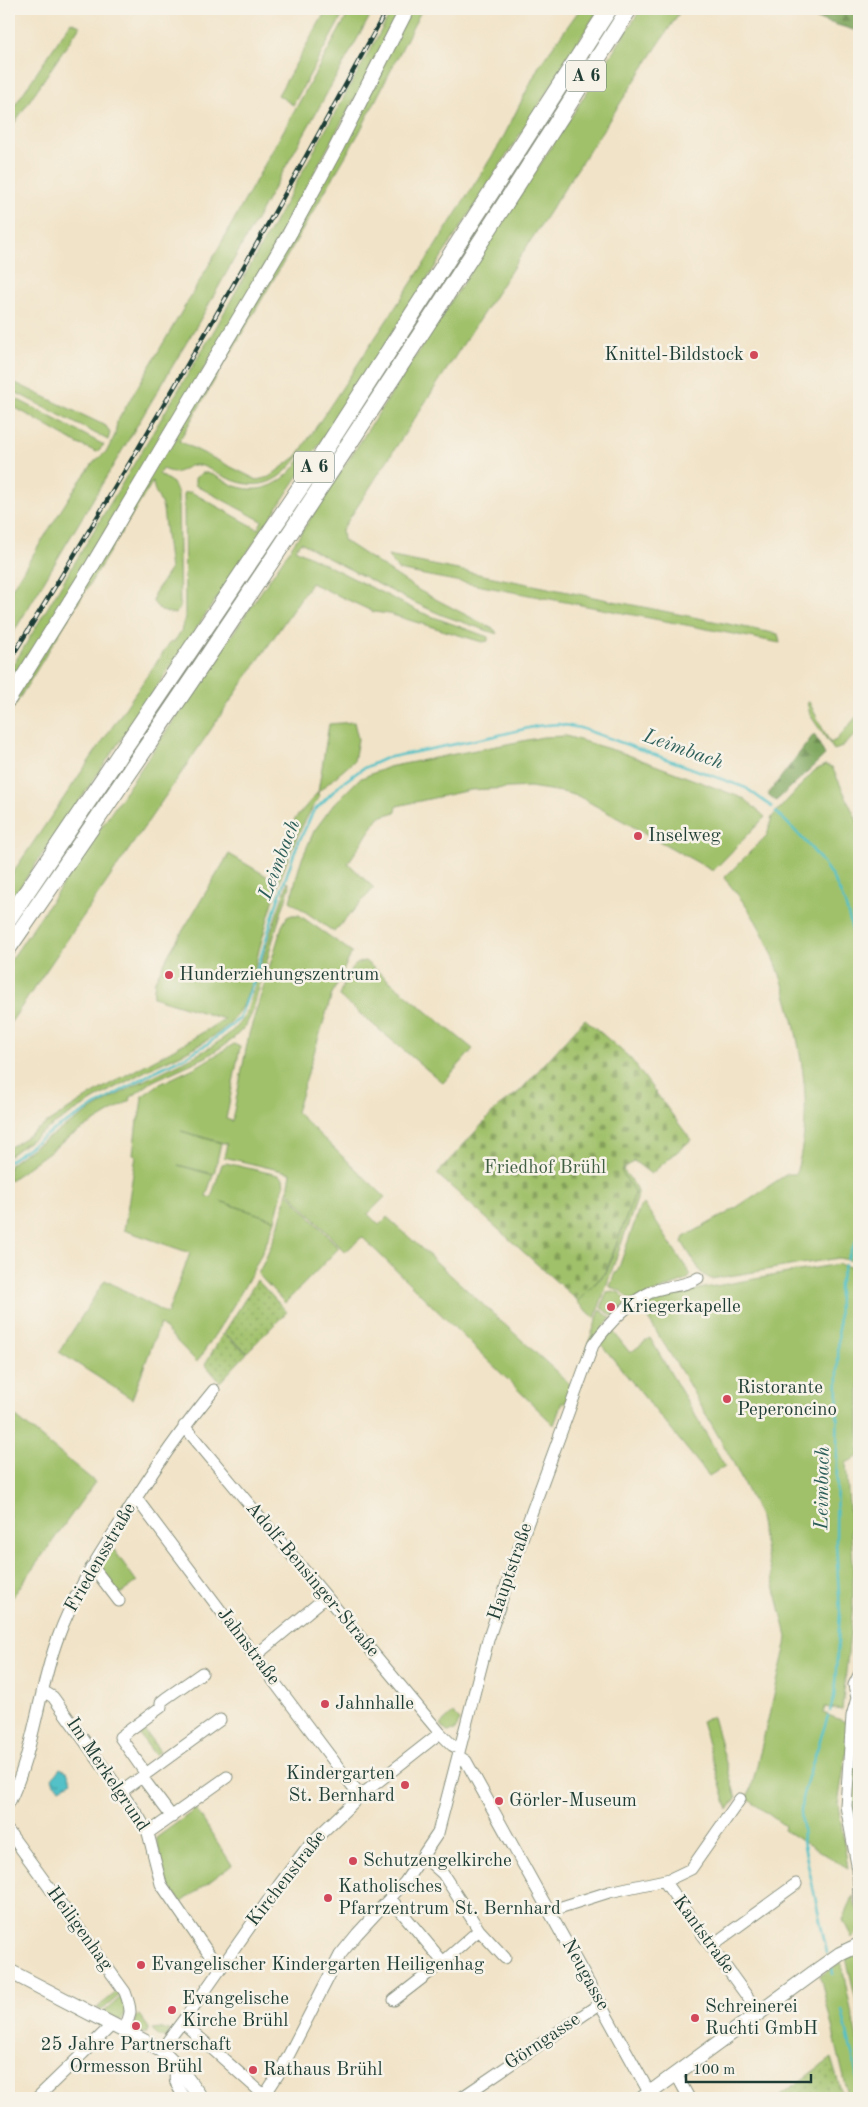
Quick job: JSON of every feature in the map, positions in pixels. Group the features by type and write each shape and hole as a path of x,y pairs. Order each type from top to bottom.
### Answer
{"highway":[{"name":"A 6","path":"9,918 319,459 609,9"},
{"name":"A 6","path":"9,947 188,686 379,399 629,9"}],"main road":[{"path":"9,699 94,563 287,238 335,150 407,9"},
{"path":"646,2096 833,1959 859,1934"},
{"path":"833,1959 859,1945"},
{"path":"9,1971 160,2050 179,2068 201,2098"}],"street":[{"name":"Hauptstraße","path":"264,2097 287,2059 340,1955 405,1882 433,1843 443,1822 458,1752 495,1620 524,1533 590,1352 604,1330 633,1304 654,1291 692,1282 698,1278"},
{"name":"Friedensstraße","path":"9,1803 27,1758 56,1641 71,1603 91,1568 184,1426 214,1390"},
{"name":"Adolf-Bensinger-Straße","path":"184,1426 440,1733"},
{"name":"Jahnstraße","path":"136,1498 360,1796"},
{"path":"91,1568 96,1571 119,1601"},
{"path":"255,1656 326,1597"},
{"path":"172,1817 120,1737 161,1707 161,1702 166,1698 202,1672"},
{"path":"859,1675 854,1685 858,1699 852,1716 846,1806 858,1870 859,1902"},
{"name":"Im Merkelgrund","path":"43,1691 54,1697 148,1834 161,1884 220,1970"},
{"path":"121,1792 220,1720"},
{"name":"Neugasse","path":"440,1733 466,1761 601,2003 646,2096"},
{"name":"Kirchenstraße","path":"160,2050 310,1845 360,1796 440,1733"},
{"path":"148,1834 227,1777"},
{"path":"549,1911 593,1897 664,1881 691,1869 740,1799"},
{"name":"Heiligenhag","path":"9,1832 125,1992 131,2008 131,2016 118,2028"},
{"path":"424,1857 444,1874 480,1930 505,1958"},
{"name":"Kantstraße","path":"664,1881 759,2013"},
{"path":"710,1946 796,1884"},
{"path":"390,1898 444,1962"},
{"path":"394,2000 444,1962 480,1930"},
{"name":"Görngasse","path":"462,2098 601,2003"},
{"path":"182,2022 264,2097"},
{"path":"37,2098 118,2028"},
{"path":"179,2068 176,2072 175,2082 185,2098"},
{"path":"676,2074 689,2098"}],"green space":[{"path":"327,9 346,9 293,105 278,95"},
{"path":"351,9 374,9 200,320 9,640 9,593 77,485 94,462 107,451 115,435 117,422 209,265"},
{"path":"393,9 403,9 244,302 9,692 9,672 215,329"},
{"path":"412,9 422,9 359,133 179,441 257,480 269,477 297,456 424,264 501,142 539,66 580,9 599,9 383,348 160,682 9,903 9,878 171,641 174,642 181,631 185,617 184,493 191,492 258,529 262,521 195,485 195,478 202,473 207,473 235,486 247,489 267,487 285,477 305,452 303,450 286,471 277,478 258,484 234,481 199,465 190,466 175,473 162,469 159,474 173,483 178,494 180,608 175,614 161,611 153,602 154,594 170,570 163,509 153,481 9,715 9,707 45,650"},
{"path":"641,9 671,9 679,13 342,530 343,540 420,591 495,630 497,634 442,615 411,601 301,542 295,549 420,612 488,637 488,641 482,642 389,614 374,612 311,583 9,1025 9,963 299,536"},
{"path":"785,9 859,9 859,26 857,31"},
{"path":"71,22 80,26 9,131 9,114"},
{"path":"480,222 485,225 340,448 14,931 9,928 129,753"},
{"path":"9,380 106,426 110,433 108,440 9,389"},
{"path":"9,395 104,445 97,452 78,444 9,404"},
{"path":"388,556 778,634 780,643 398,570"},
{"path":"807,702 809,702 830,743 836,740 859,714 859,732 840,748 834,750 810,715"},
{"path":"354,722 358,739 354,761 318,792 329,724"},
{"path":"814,734 825,755 776,801 768,794"},
{"path":"566,736 623,753 745,799 765,817 713,871 578,796 530,787 470,790 397,806 396,812 379,817 348,863 374,888 334,932 290,901 301,861 314,831 334,804 359,779 388,767 543,737"},
{"path":"825,765 832,767 859,825 859,1262 838,1258 711,1279 702,1274 682,1242 684,1237 731,1211 787,1174 796,1174 804,1135 805,1117 804,1081 794,1024 776,964 769,946 750,912 724,878 767,835 772,817 814,771"},
{"path":"318,792 319,798 299,833 283,871 248,991 241,1007 230,1023 198,1045 146,1070 87,1104 9,1156 9,1148 67,1110 224,1019 153,997 155,980 229,854 275,881 295,819"},
{"path":"288,882 290,886 252,1013 245,1027 232,1040 206,1057 153,1081 130,1098 131,1100 71,1136 9,1181 9,1165 25,1153 118,1095 212,1046 227,1036 239,1024 247,1011"},
{"path":"299,915 352,952 332,994 296,1112 385,1197 368,1214 379,1225 387,1217 571,1385 565,1404 562,1402 554,1425 362,1237 345,1252 288,1191 291,1173 224,1157 227,1144 181,1131 221,1143 214,1174 178,1165 213,1175 206,1196 211,1198 222,1164 226,1163 278,1175 283,1178 284,1185 275,1220 251,1275 197,1362 160,1324 132,1399 59,1352 105,1280 167,1314 190,1253 124,1230 136,1155 133,1154 141,1097 158,1085 196,1067 234,1044 240,1047 226,1119 232,1121 249,1034 282,926 287,917"},
{"path":"365,961 473,1049 443,1083 339,996 351,969"},
{"name":"Friedhof Brühl","path":"585,1019 630,1058 691,1140 651,1174 634,1161 621,1171 635,1193 606,1272 578,1301 437,1174 498,1107 520,1091"},
{"path":"623,1170 637,1191 637,1199 595,1318 577,1302 607,1272 635,1193 621,1171"},
{"path":"287,1192 339,1248 285,1303 258,1274 276,1234"},
{"path":"644,1204 691,1275 687,1280 631,1301 621,1291 610,1287 615,1272 617,1273 640,1207"},
{"path":"838,1264 859,1269 859,1456 846,1463 853,1561 853,1605 842,1710 825,1707 823,1713 851,1724 838,1804 848,1868 784,1830 785,1826 746,1798 751,1790 787,1636 758,1513 732,1460 681,1371 647,1317 643,1306 660,1296"},
{"path":"257,1280 287,1312 247,1352 224,1333"},
{"path":"607,1292 620,1293 628,1302 613,1316 601,1308"},
{"path":"600,1310 611,1318 586,1350"},
{"path":"612,1330 630,1353 650,1338 725,1466 709,1476 600,1343"},
{"path":"223,1334 247,1353 220,1382 205,1364"},
{"path":"15,1416 95,1482 9,1602 9,1426"},
{"path":"853,1503 856,1503 859,1522 858,1562"},
{"path":"112,1547 137,1582 120,1594 97,1569"},
{"path":"453,1713 460,1720 455,1731 447,1732 440,1725"},
{"path":"859,1714 859,1853 850,1806 856,1715"},
{"path":"713,1717 736,1798 728,1810 701,1721"},
{"path":"144,1730 160,1751 155,1755 139,1734"},
{"path":"196,1809 232,1865 181,1903 167,1882 156,1838"},
{"path":"853,1896 859,1923 856,1933 852,1938 843,1920"},
{"path":"859,1953 859,2012 846,1958"},
{"path":"841,1962 859,2048 859,2098 850,2098 848,2095 820,1976"},
{"path":"119,1990 120,1995 102,2010 97,2008"},
{"path":"121,1997 127,2010 121,2021 104,2012"},
{"path":"139,2015 149,2028 146,2034 133,2027 136,2016"},
{"path":"152,2029 170,2030 165,2037 159,2037"},
{"path":"831,2058 843,2098 777,2098"}],"water":[{"path":"60,1768 67,1771 72,1781 60,1788 54,1783 52,1778"}],"waterway":[{"name":"Leimbach","path":"9,1161 52,1131 155,1071 209,1043 239,1019 254,980 296,848 313,812 341,784 362,769 386,758 537,726 558,724 580,728 746,788 772,807"},
{"name":"Leimbach","path":"776,812 811,848 834,879 843,899 852,929 859,969"},
{"name":"Leimbach","path":"847,1259 859,1235"},
{"name":"Leimbach","path":"830,1711 834,1698 840,1613 836,1542 839,1284 845,1265"},
{"name":"Leimbach","path":"827,1953 803,1841 801,1811 802,1798 828,1716"},
{"name":"Leimbach","path":"832,1968 833,1974"},
{"name":"Leimbach","path":"842,2010 859,2085"}],"railway":[{"path":"9,661 59,581 203,338 387,9"}],"place":[{"name":"Knittel-Bildstock","path":"754,355"},
{"name":"Inselweg","path":"638,836"},
{"name":"Hunderziehungszentrum","path":"169,975"},
{"name":"Kriegerkapelle","path":"611,1307"},
{"name":"Ristorante Peperoncino","path":"727,1399"},
{"name":"Jahnhalle","path":"325,1704"},
{"name":"Kindergarten St. Bernhard","path":"405,1785"},
{"name":"Görler-Museum","path":"499,1801"},
{"name":"Schutzengelkirche","path":"353,1861"},
{"name":"Katholisches Pfarrzentrum St. Bernhard","path":"328,1898"},
{"name":"Evangelischer Kindergarten Heiligenhag","path":"141,1965"},
{"name":"Evangelische Kirche Brühl","path":"172,2010"},
{"name":"Schreinerei Ruchti GmbH","path":"695,2018"},
{"name":"25 Jahre Partnerschaft Ormesson Brühl","path":"136,2026"},
{"name":"Rathaus Brühl","path":"253,2070"}]}
